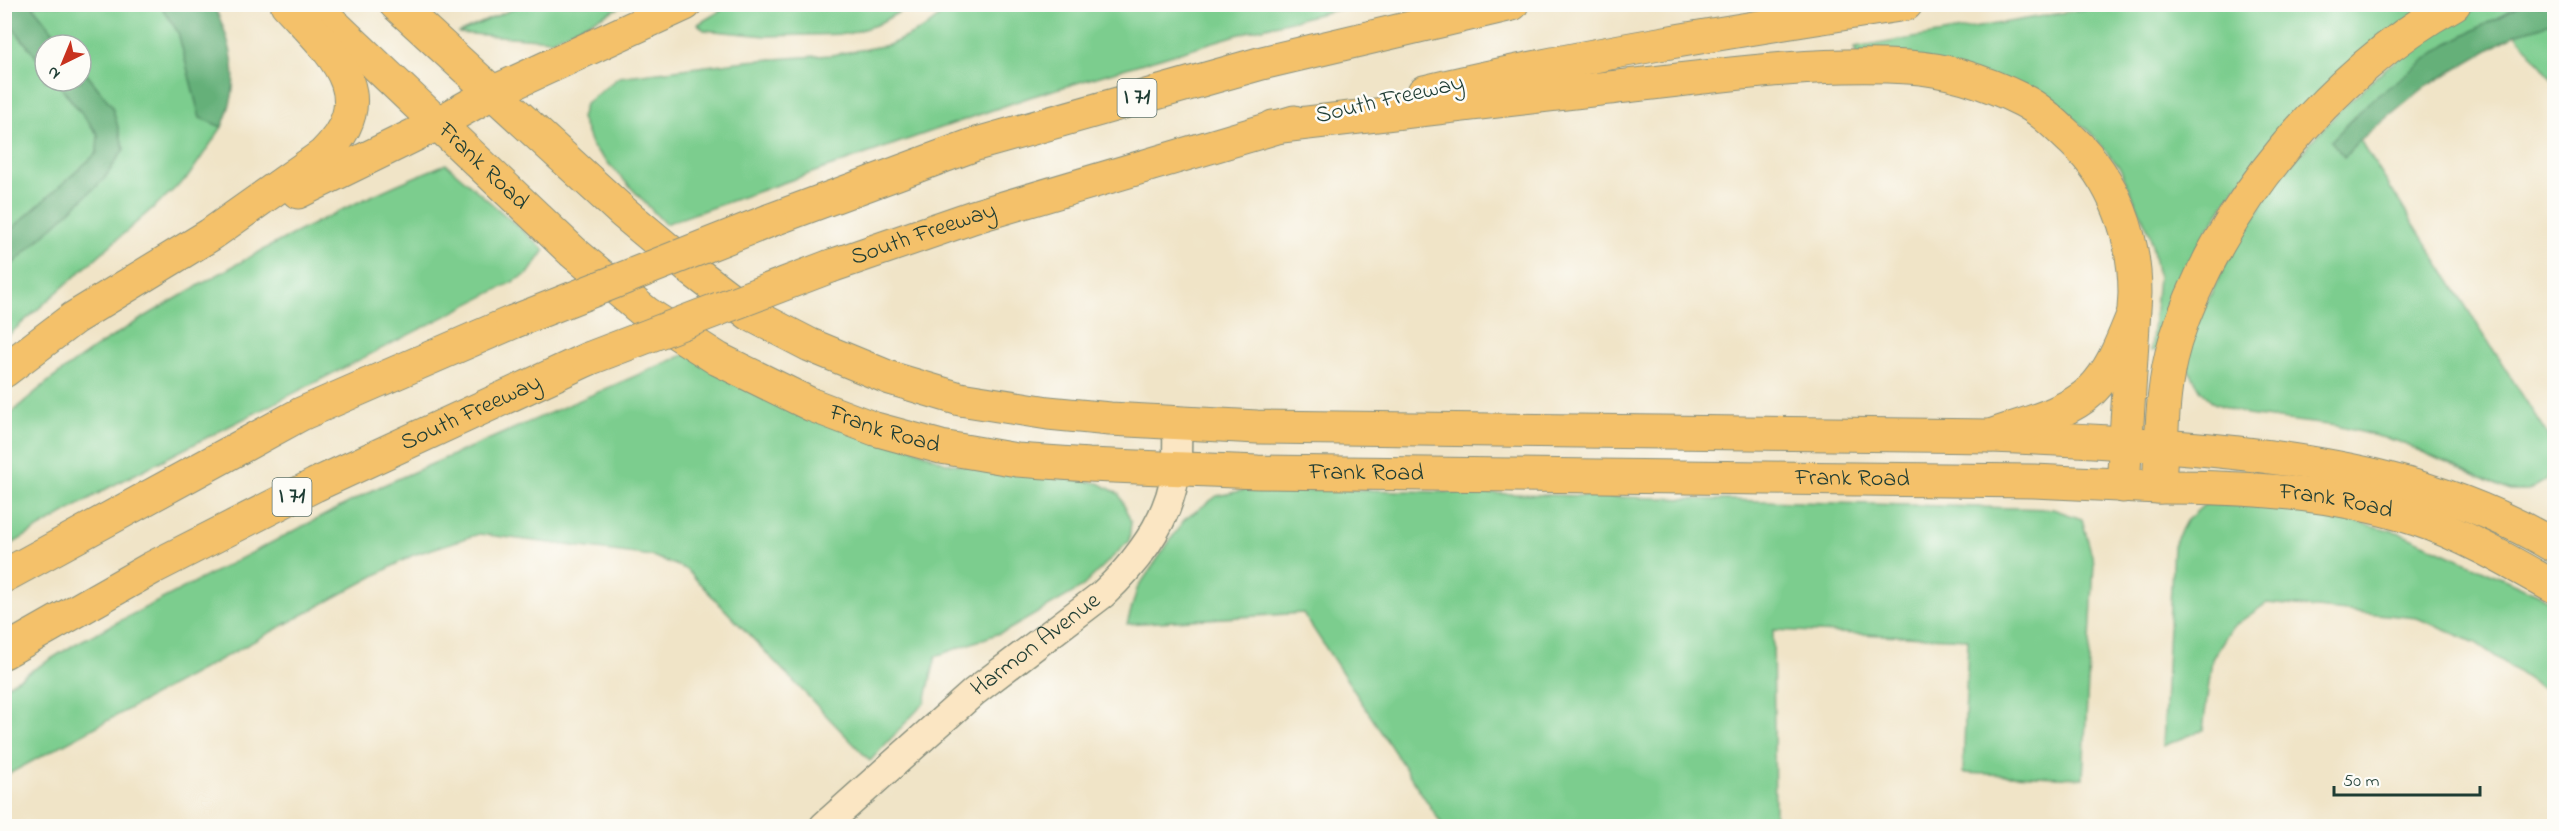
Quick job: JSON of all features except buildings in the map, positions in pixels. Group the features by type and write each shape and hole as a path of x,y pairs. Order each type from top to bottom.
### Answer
{"main road":[{"path":"4,371 74,318 210,235 322,155 339,139 349,114 350,84 330,51 287,4"},
{"name":"Frank Road","path":"312,4 573,252 646,313 718,358 812,405 875,429 952,449 1017,460 1176,469 1328,473 2034,481 2123,486 2248,488 2350,503 2416,519 2511,562 2554,587"},
{"name":"Frank Road","path":"396,4 624,213 750,314 810,345 890,378 960,399 1048,413 1110,419 1257,427 1990,436 2162,446 2289,458 2393,478 2482,509 2532,532 2554,546"},
{"path":"210,235 437,124 492,93 685,4"},
{"name":"I 71","path":"4,576 301,414 513,322 771,220 973,145 1262,63 1512,4"},
{"name":"South Freeway","path":"4,652 152,568 315,485 588,359 831,266 973,217 1273,127 1515,70 1732,31 1906,4"},
{"path":"2159,487 2168,374 2175,343 2193,297 2218,246 2245,203 2313,114 2351,78 2402,38 2454,4"},
{"path":"1273,127 1762,71 1910,67 1981,82 2024,101 2046,115 2091,158 2112,192 2127,229 2135,269 2123,486"},
{"path":"1990,436 2074,403 2091,391 2109,369 2120,349 2133,315"},
{"name":"Harmon Avenue","path":"824,826 974,692 1103,594 1117,580 1146,545 1159,521 1176,469 1177,421"}],"green space":[{"path":"5,4 32,5 54,33 33,33 33,53 5,17"},
{"path":"732,4 912,5 876,25 848,34 766,36 704,30 698,24"},
{"path":"956,4 1356,5 1250,31 1030,97 665,224 592,146 581,118 585,104 619,77 746,61 831,55 889,45 923,29"},
{"path":"32,5 160,5 178,32 200,118 222,127 188,177 5,338 5,271 104,179 124,149 112,106 93,82 93,33 54,33"},
{"path":"160,5 213,5 227,37 234,73 232,96 222,127 200,118 178,32"},
{"path":"522,5 625,5 552,40 458,33"},
{"path":"2108,5 2428,5 2237,186 2202,238 2163,321 2157,350 2151,351 2158,277 2150,234 2120,168 2090,132 2048,98 1857,56 1854,48"},
{"path":"2485,5 2522,5 2447,44 2344,157 2360,140 2547,434 2554,456 2546,480 2528,491 2510,491 2397,441 2336,426 2247,415 2214,403 2201,391 2187,367 2188,343 2224,266 2277,180 2340,110 2387,67 2463,14"},
{"path":"2522,5 2554,5 2554,22 2516,34 2425,87 2360,140 2344,157 2331,141 2369,102 2447,44"},
{"path":"4,17 33,53 33,93 65,93 98,135 97,153 5,235"},
{"path":"2554,22 2554,82 2516,34"},
{"path":"93,82 112,106 124,149 104,179 5,271 5,235 97,153 98,134 66,93 93,93"},
{"path":"446,164 545,250 528,274 106,489 5,548 5,419 25,400 91,351 216,276 345,208"},
{"path":"695,350 946,463 1099,483 1119,494 1131,522 1129,541 1081,588 1008,630 936,656 925,702 870,761 686,569 652,556 479,534 413,555 5,776 5,687 77,643 379,487"},
{"path":"1259,487 2053,509 2082,519 2094,563 2083,778 1963,773 1968,639 1773,630 1775,826 1443,826 1303,613 1127,624 1137,589 1184,520 1217,496"},
{"path":"2205,504 2299,507 2401,533 2544,597 2554,606 2554,697 2476,643 2417,618 2267,603 2231,628 2212,659 2203,730 2163,746 2173,546 2186,521"}]}
